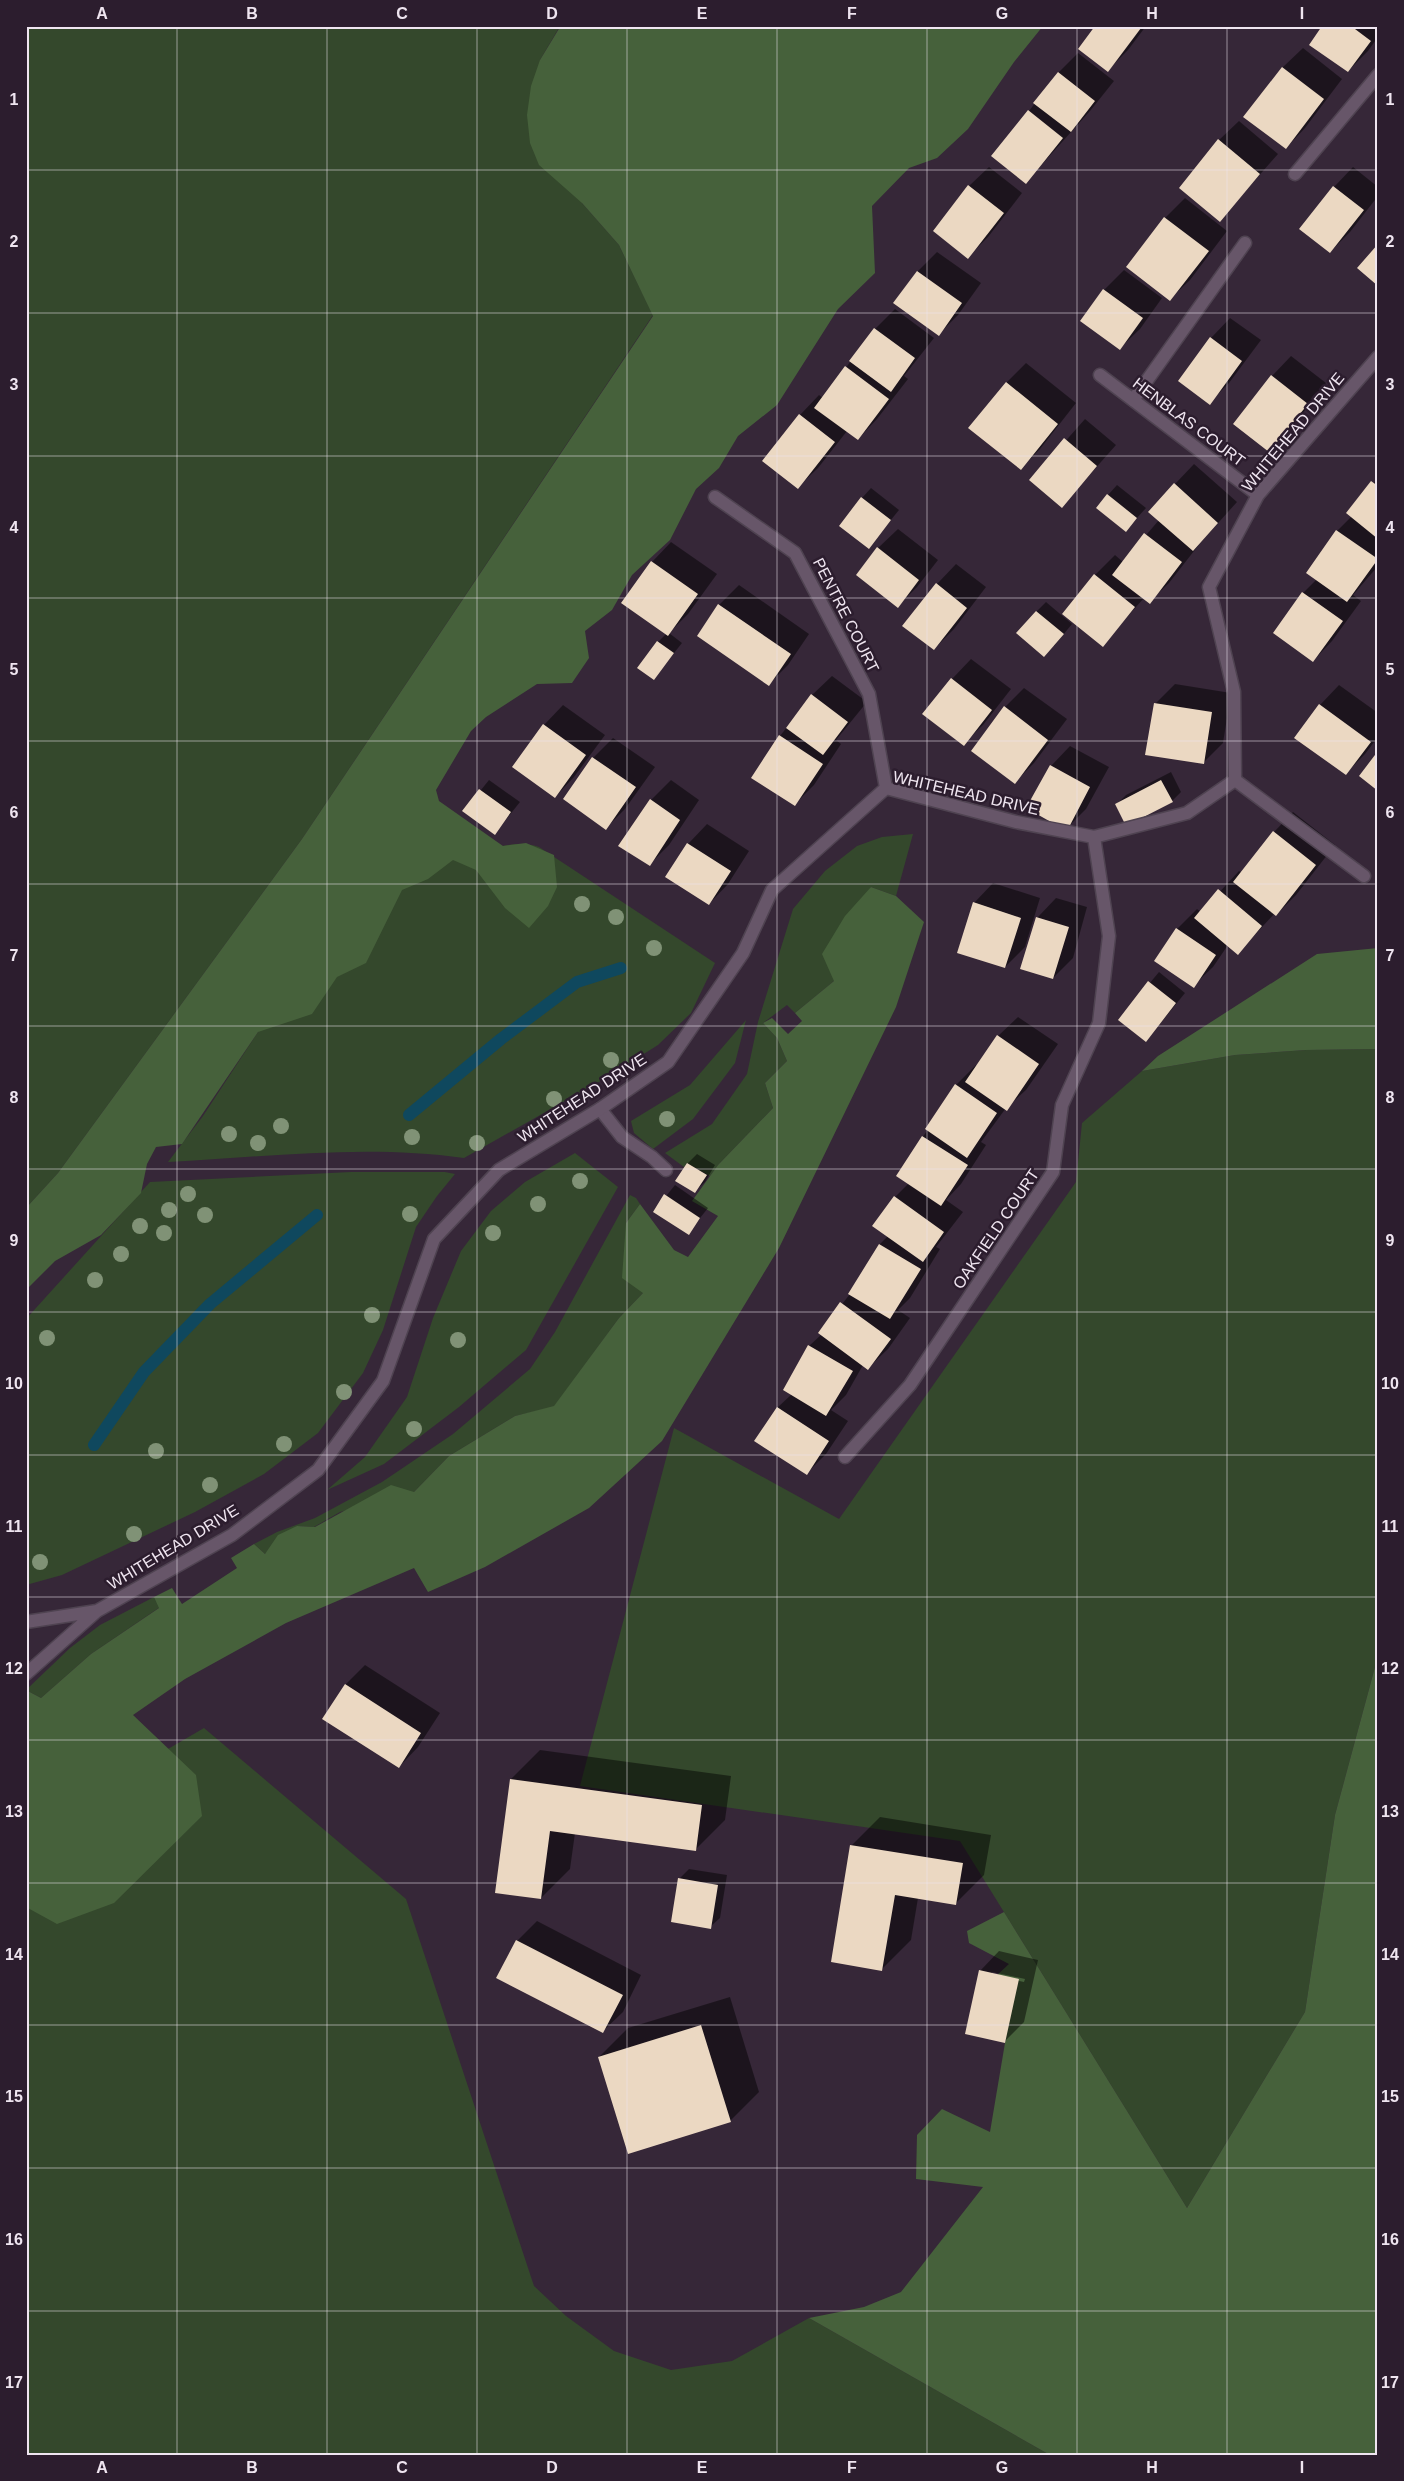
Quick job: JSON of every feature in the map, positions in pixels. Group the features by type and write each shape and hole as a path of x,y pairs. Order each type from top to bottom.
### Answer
{"street":[{"path":"1294,174 1378,74"},
{"path":"1133,400 1245,243"},
{"name":"WHITEHEAD DRIVE","path":"26,1674 97,1611 232,1535 318,1470 383,1381 434,1239 499,1170 600,1109 668,1062 743,953 772,890 886,788 1016,822 1094,837 1187,813 1236,780 1234,692 1209,587 1258,496 1378,357"},
{"name":"HENBLAS COURT","path":"1100,375 1258,496"},
{"name":"PENTRE COURT","path":"715,497 795,553 869,694 886,788"},
{"path":"1236,780 1364,876"},
{"name":"OAKFIELD COURT","path":"845,1457 910,1385 1053,1172 1062,1105 1099,1024 1109,936 1094,837"},
{"path":"600,1109 622,1137 652,1157 666,1170"},
{"name":"WHITEHEAD DRIVE","path":"26,1622 97,1611"}],"green space":[{"path":"26,26 560,26 540,60 582,203 619,245 653,315 302,839 58,1173 26,1208"},
{"path":"1043,26 1014,62 968,129 937,158 909,168 872,206 875,273 838,309 777,405 738,436 719,468 696,489 670,540 632,575 612,610 585,631 589,658 572,683 537,684 486,717 471,731 436,790 439,801 503,846 526,843 554,855 557,887 548,906 529,928 505,908 476,870 453,860 428,879 402,890 366,963 337,977 312,1014 258,1032 182,1144 156,1147 147,1164 141,1193 101,1235 55,1261 26,1290 26,1208 58,1173 302,839 653,316 619,245 582,203 539,165 530,143 527,115 531,86 540,60 560,27"},
{"path":"426,817 477,852 516,844 539,847 715,963 691,1013 658,1045 604,1079 464,1158 390,1152 353,1152 168,1162 203,1116 258,1032"},
{"path":"913,834 896,896 871,887 834,981 795,1013 787,1005 763,1023 777,1038 787,1061 765,1083 773,1108 718,1165 710,1176 687,1163 684,1167 665,1153 712,1124 747,1074 758,1022 793,909 825,871 857,846 882,837"},
{"path":"871,887 896,896 924,922 896,1007 779,1248 662,1441 589,1508 485,1567 428,1592 414,1568 286,1623 185,1679 133,1715 196,1775 202,1816 114,1903 57,1924 26,1907 26,1690 41,1698 91,1654 159,1608 154,1597 172,1588 182,1604 237,1568 231,1558 254,1544 265,1554 278,1535 297,1526 315,1527 391,1485 414,1492 449,1456 515,1416 554,1406 619,1318 643,1293 622,1278 626,1223 640,1204 674,1250 688,1257 718,1216 692,1201 718,1165 773,1108 765,1083 787,1061 777,1038 763,1023 772,1018 788,1034 802,1021 795,1013 834,981 822,954 845,916"},
{"path":"1378,948 1378,1049 1306,1050 1235,1055 1142,1071 1158,1056 1317,954"},
{"path":"746,1020 735,1063 693,1119 653,1149 634,1133 631,1121 690,1085"},
{"path":"1378,1049 1378,1656 1335,1815 1305,2012 1187,2208 960,1841 580,1786 674,1428 839,1519 1076,1182 1082,1123 1142,1071 1235,1055 1306,1050"},
{"path":"575,1153 618,1187 526,1350 459,1407 384,1464 327,1490 365,1457 407,1397 433,1318 461,1251 491,1211 525,1182"},
{"path":"351,1172 445,1172 455,1174 416,1227 383,1330 363,1373 318,1433 264,1474 195,1512 62,1575 26,1585 26,1319 150,1182"},
{"path":"630,1195 636,1198 640,1204 626,1223 644,1292 619,1318 554,1407 515,1416 449,1456 414,1492 340,1512 314,1527 297,1526 265,1554 254,1544 277,1532 315,1518 382,1482 453,1434 530,1369 555,1332"},
{"path":"154,1597 160,1607 91,1654 41,1698 26,1690 70,1648 100,1625"},
{"path":"1378,1656 1378,2455 1050,2455 809,2318 864,2307 901,2292 983,2187 916,2179 917,2135 942,2109 990,2132 1006,2037 994,1978 1009,1964 969,1943 967,1931 1004,1912 1187,2208 1305,2012 1335,1815"},
{"path":"204,1728 406,1899 534,2286 566,2316 614,2351 671,2370 732,2361 809,2318 1050,2455 26,2455 26,1889 125,1774"}],"building":[{"path":"1095,26 1138,26 1141,28 1108,72 1078,49"},
{"path":"1322,26 1351,26 1371,41 1348,72 1309,45"},
{"path":"1282,67 1324,99 1286,149 1243,117"},
{"path":"1058,72 1095,101 1071,132 1033,103"},
{"path":"1028,110 1063,138 1026,184 991,156"},
{"path":"1218,139 1260,174 1220,222 1179,188"},
{"path":"968,185 1004,213 968,259 933,231"},
{"path":"1333,186 1364,210 1330,253 1299,229"},
{"path":"1164,217 1209,251 1170,301 1126,267"},
{"path":"1378,244 1378,286 1357,268"},
{"path":"917,271 962,303 939,336 893,303"},
{"path":"1103,289 1143,318 1120,350 1080,321"},
{"path":"874,328 915,358 891,392 849,361"},
{"path":"1210,337 1242,361 1210,405 1178,381"},
{"path":"845,366 889,399 858,440 814,408"},
{"path":"1271,375 1308,404 1269,452 1233,424"},
{"path":"1006,382 1058,424 1021,470 968,428"},
{"path":"799,414 835,442 798,489 762,461"},
{"path":"1064,438 1097,466 1062,508 1029,480"},
{"path":"1371,481 1378,486 1378,539 1346,513"},
{"path":"1174,483 1218,523 1193,551 1148,512"},
{"path":"1107,494 1137,518 1126,532 1096,508"},
{"path":"861,497 891,520 869,549 839,526"},
{"path":"1336,530 1378,559 1347,602 1306,573"},
{"path":"1144,533 1182,562 1150,604 1112,575"},
{"path":"877,547 919,580 898,608 856,575"},
{"path":"651,561 698,594 668,636 621,603"},
{"path":"1094,574 1135,607 1103,647 1062,614"},
{"path":"936,583 967,608 934,650 902,626"},
{"path":"1302,592 1343,621 1313,662 1273,633"},
{"path":"718,604 791,654 769,686 697,636"},
{"path":"1036,611 1064,634 1044,657 1016,633"},
{"path":"657,641 674,653 654,680 637,668"},
{"path":"951,678 992,710 964,746 922,714"},
{"path":"811,694 848,722 823,755 786,728"},
{"path":"1154,703 1212,712 1204,764 1145,755"},
{"path":"1319,704 1371,742 1346,775 1294,738"},
{"path":"1004,706 1048,740 1015,784 971,751"},
{"path":"543,724 586,755 555,798 512,767"},
{"path":"779,735 823,764 795,806 751,778"},
{"path":"1378,751 1378,791 1359,776"},
{"path":"592,757 636,787 606,830 563,799"},
{"path":"1050,765 1090,787 1067,831 1026,808"},
{"path":"1161,780 1173,802 1126,826 1115,804"},
{"path":"479,789 511,812 495,835 462,811"},
{"path":"650,799 680,820 650,866 618,846"},
{"path":"1273,831 1316,865 1276,916 1233,882"},
{"path":"687,843 731,871 709,905 665,877"},
{"path":"1218,889 1262,926 1238,955 1194,918"},
{"path":"973,902 1021,918 1005,968 957,953"},
{"path":"1036,917 1069,927 1053,979 1020,969"},
{"path":"1176,928 1216,955 1194,988 1154,961"},
{"path":"1148,981 1176,1003 1146,1042 1118,1020"},
{"path":"997,1035 1039,1064 1007,1111 965,1082"},
{"path":"955,1084 997,1113 967,1158 925,1129"},
{"path":"922,1136 968,1165 941,1206 896,1176"},
{"path":"687,1163 707,1175 695,1193 675,1181"},
{"path":"664,1194 700,1218 689,1235 653,1212"},
{"path":"894,1196 944,1232 923,1262 872,1226"},
{"path":"879,1244 921,1269 890,1319 848,1294"},
{"path":"840,1302 891,1339 868,1370 818,1333"},
{"path":"808,1345 853,1371 826,1416 783,1390"},
{"path":"777,1407 829,1441 807,1475 754,1441"},
{"path":"345,1684 421,1733 399,1768 322,1719"},
{"path":"510,1779 702,1805 696,1851 550,1831 541,1899 495,1893"},
{"path":"850,1845 963,1863 956,1905 895,1895 882,1971 831,1962"},
{"path":"678,1878 718,1885 711,1929 671,1922"},
{"path":"516,1940 623,1995 603,2033 496,1978"},
{"path":"979,1970 1019,1979 1005,2043 965,2034"},
{"path":"701,2025 731,2122 628,2154 598,2057"}],"waterway":[{"path":"409,1115 501,1039 577,982 621,968"},
{"path":"94,1445 144,1372 210,1304 317,1215"}]}
